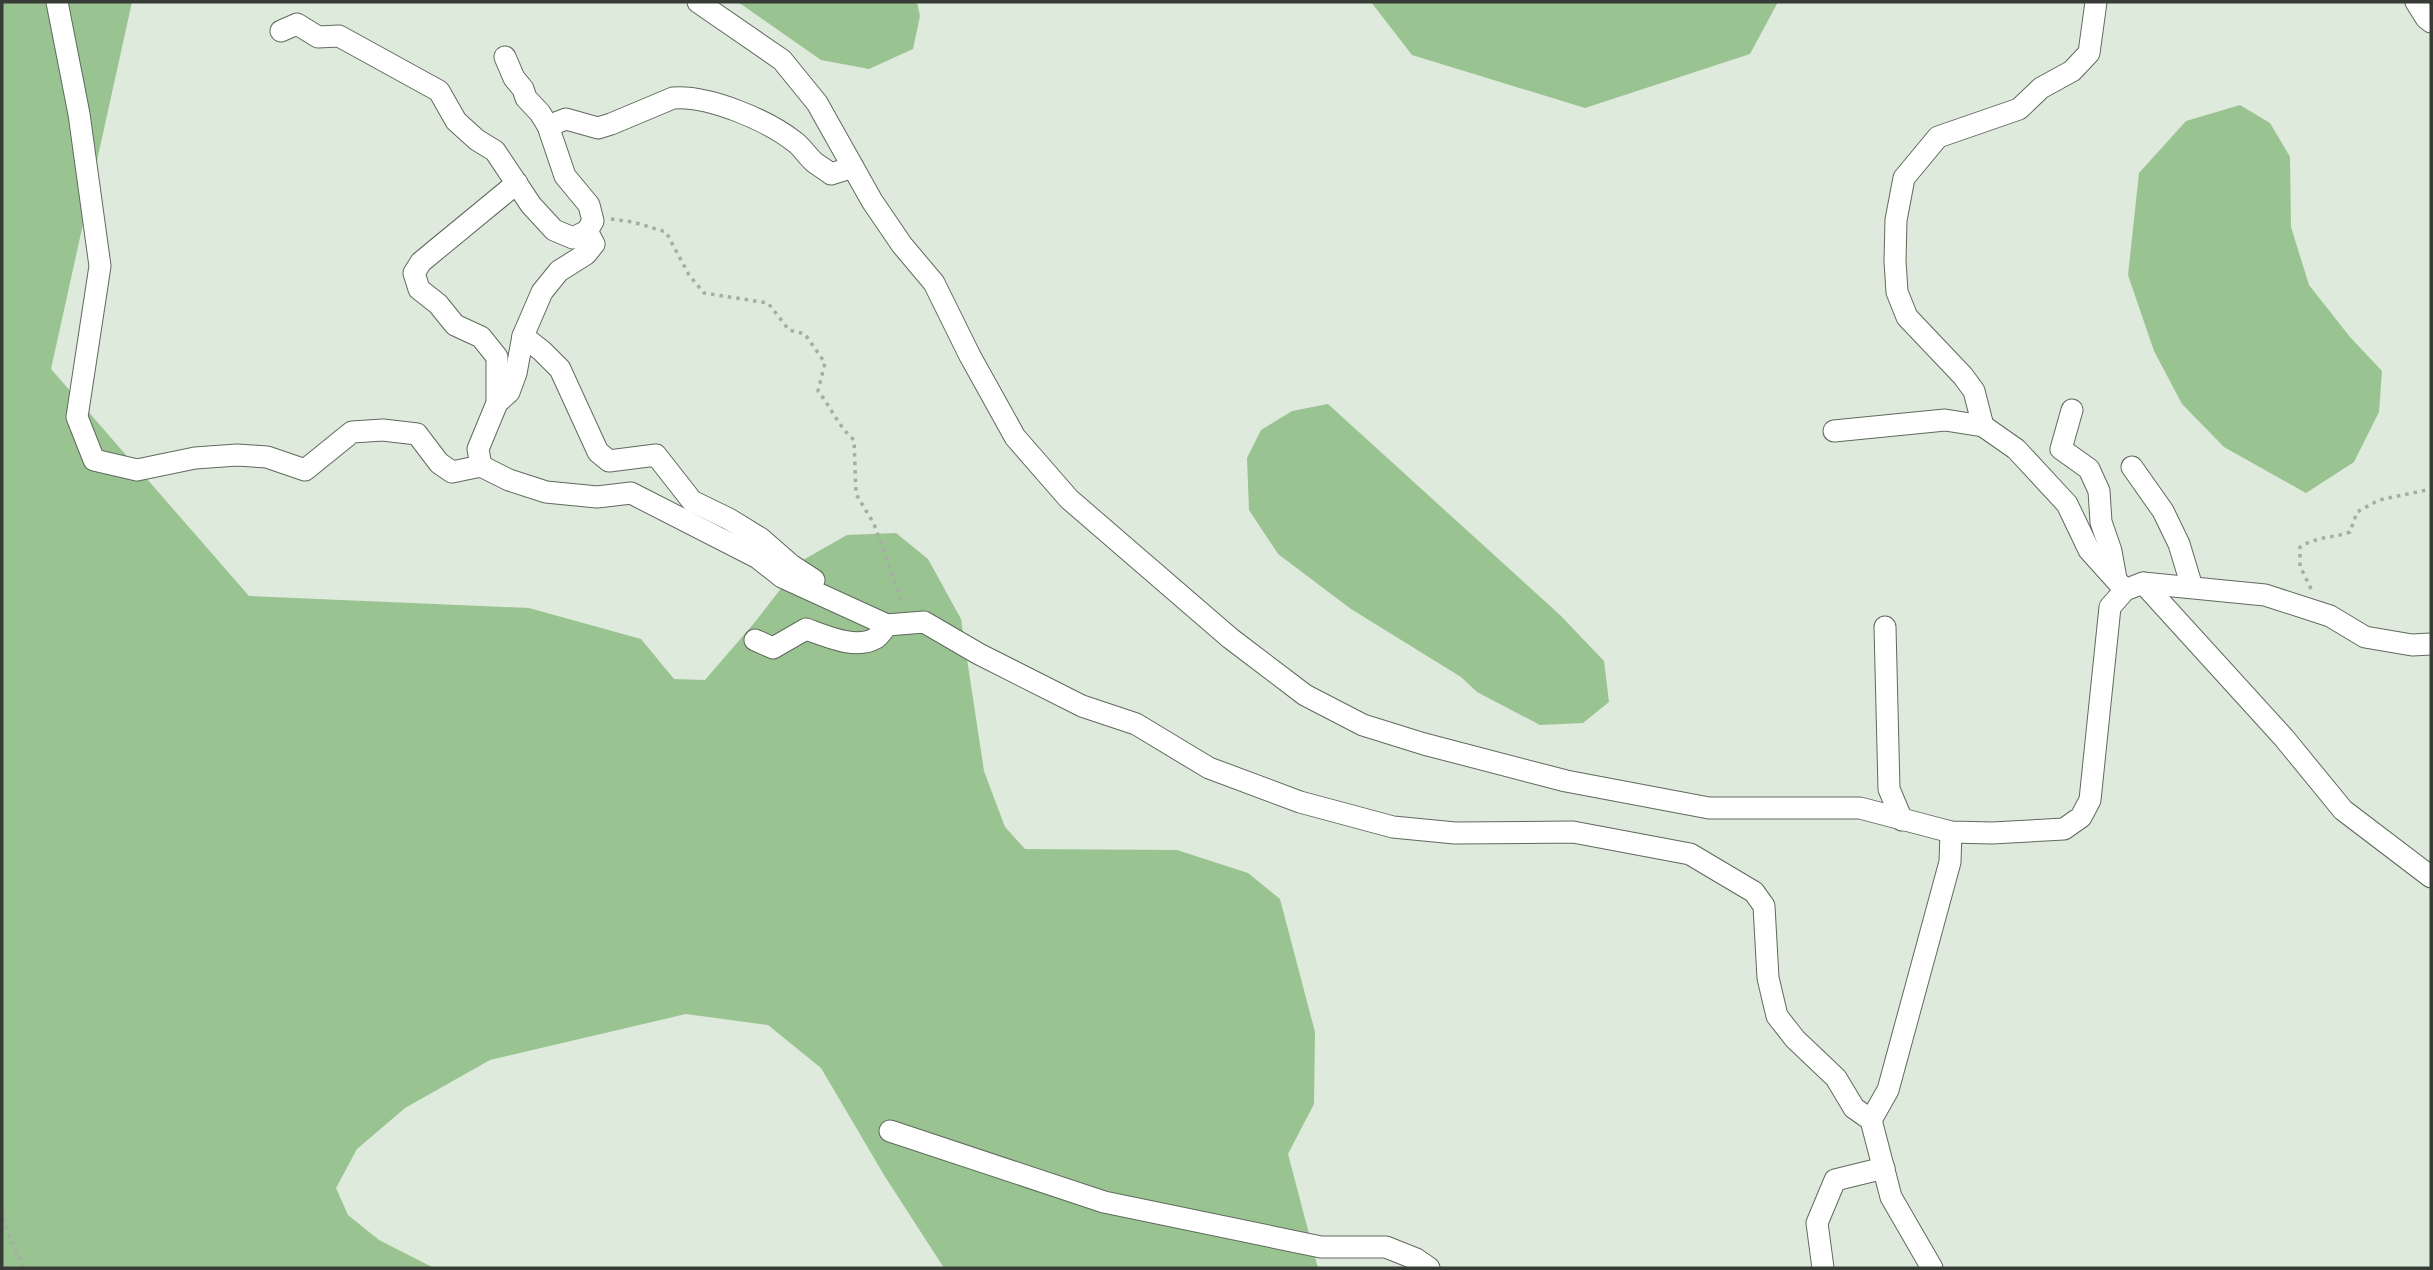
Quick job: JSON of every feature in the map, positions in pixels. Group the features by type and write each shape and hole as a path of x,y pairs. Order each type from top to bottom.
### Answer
{"street":[{"path":"57,2 79,114 100,266 77,417 94,460 138,470 195,458 237,455 267,457 305,470 352,432 383,430 417,434 439,463 452,472 481,466 509,480 546,492 597,497 631,493 758,558 782,577 887,625 924,622 978,654 1082,706 1136,724 1209,768 1300,802 1393,827 1455,833 1573,832 1690,854 1754,891 1764,906 1768,978 1777,1016 1795,1039 1836,1078 1854,1108 1871,1120 1891,1197 1932,1268"},
{"path":"698,2 782,60 817,103 872,201 902,245 934,283 1015,438 1069,499 1230,638 1305,695 1363,725 1566,780 1709,808 1860,807 1951,832 2064,829 2081,817 2090,800 2110,607 2128,584"},
{"path":"1983,426 1974,391 1907,317 1897,292 1896,220 1904,178 1938,137 2019,109 2041,88 2071,71 2090,53 2096,2"},
{"path":"2416,2 2431,22"},
{"path":"281,31 297,24 318,37 339,36 439,91 456,121 477,140 495,151 531,205 554,230 573,238 589,224"},
{"path":"497,403 509,392 516,373 523,336 542,292 559,271 586,254 594,244 589,224 589,205 565,176 548,126 526,98 505,57"},
{"path":"548,126 566,119 598,128 673,98 683,97 711,102 771,126 797,143 813,161 831,174 853,167"},
{"path":"481,466 478,449 497,403 497,357 481,337 455,325 438,304 419,289 414,273 421,261 517,183"},
{"path":"523,336 560,369 598,452 609,461 656,455 692,500 760,538 791,565 817,582 833,600"},
{"path":"2072,410 2061,449 2089,469 2099,491 2101,522 2111,551 2128,584"},
{"path":"1834,431 1945,420 1983,426 2016,449 2067,504 2089,550 2128,584 2284,738 2343,810 2431,877"},
{"path":"2132,467 2163,511 2179,544 2192,587"},
{"path":"2128,584 2192,587 2265,595 2323,614 2365,637 2412,645 2431,644"},
{"path":"755,640 773,648 806,629 855,643 876,638 887,625"},
{"path":"1885,626 1889,789 1902,820"},
{"path":"1871,1120 1888,1090 1950,862 1951,832"},
{"path":"890,1131 1104,1202 1321,1247 1387,1247 1416,1259 1429,1268"},
{"path":"1823,1268 1817,1223 1835,1180 1884,1168"}],"path":[{"path":"589,224 633,222 666,232 689,275 704,293 768,303 789,330 805,334 825,363 818,391 831,407 843,430 854,440 856,494 874,524 911,623"},
{"path":"2323,614 2300,566 2300,547 2311,539 2333,538 2350,532 2357,512 2379,500 2431,489"},
{"path":"2,1209 9,1235 24,1268"}],"green space":[{"path":"2,2 132,2 51,369 249,596 529,608 641,639 674,679 705,680 803,560 847,535 896,533 928,559 961,619 984,771 1005,827 1025,849 1177,850 1248,873 1280,899 1315,1032 1314,1104 1288,1154 1318,1268 944,1268 884,1175 821,1068 768,1025 686,1014 490,1060 405,1108 357,1149 336,1188 348,1215 379,1240 434,1268 2,1268"},
{"path":"738,2 917,2 920,16 913,49 869,69 821,60"},
{"path":"1371,2 1778,2 1750,54 1585,108 1412,55"},
{"path":"2240,105 2270,123 2290,157 2291,227 2309,285 2350,337 2382,371 2379,412 2354,462 2306,493 2224,447 2182,404 2154,351 2128,275 2139,173 2186,121"},
{"path":"1328,404 1560,615 1604,661 1609,702 1583,723 1540,725 1477,692 1461,677 1351,609 1278,554 1249,510 1247,458 1261,430 1292,411"}]}
